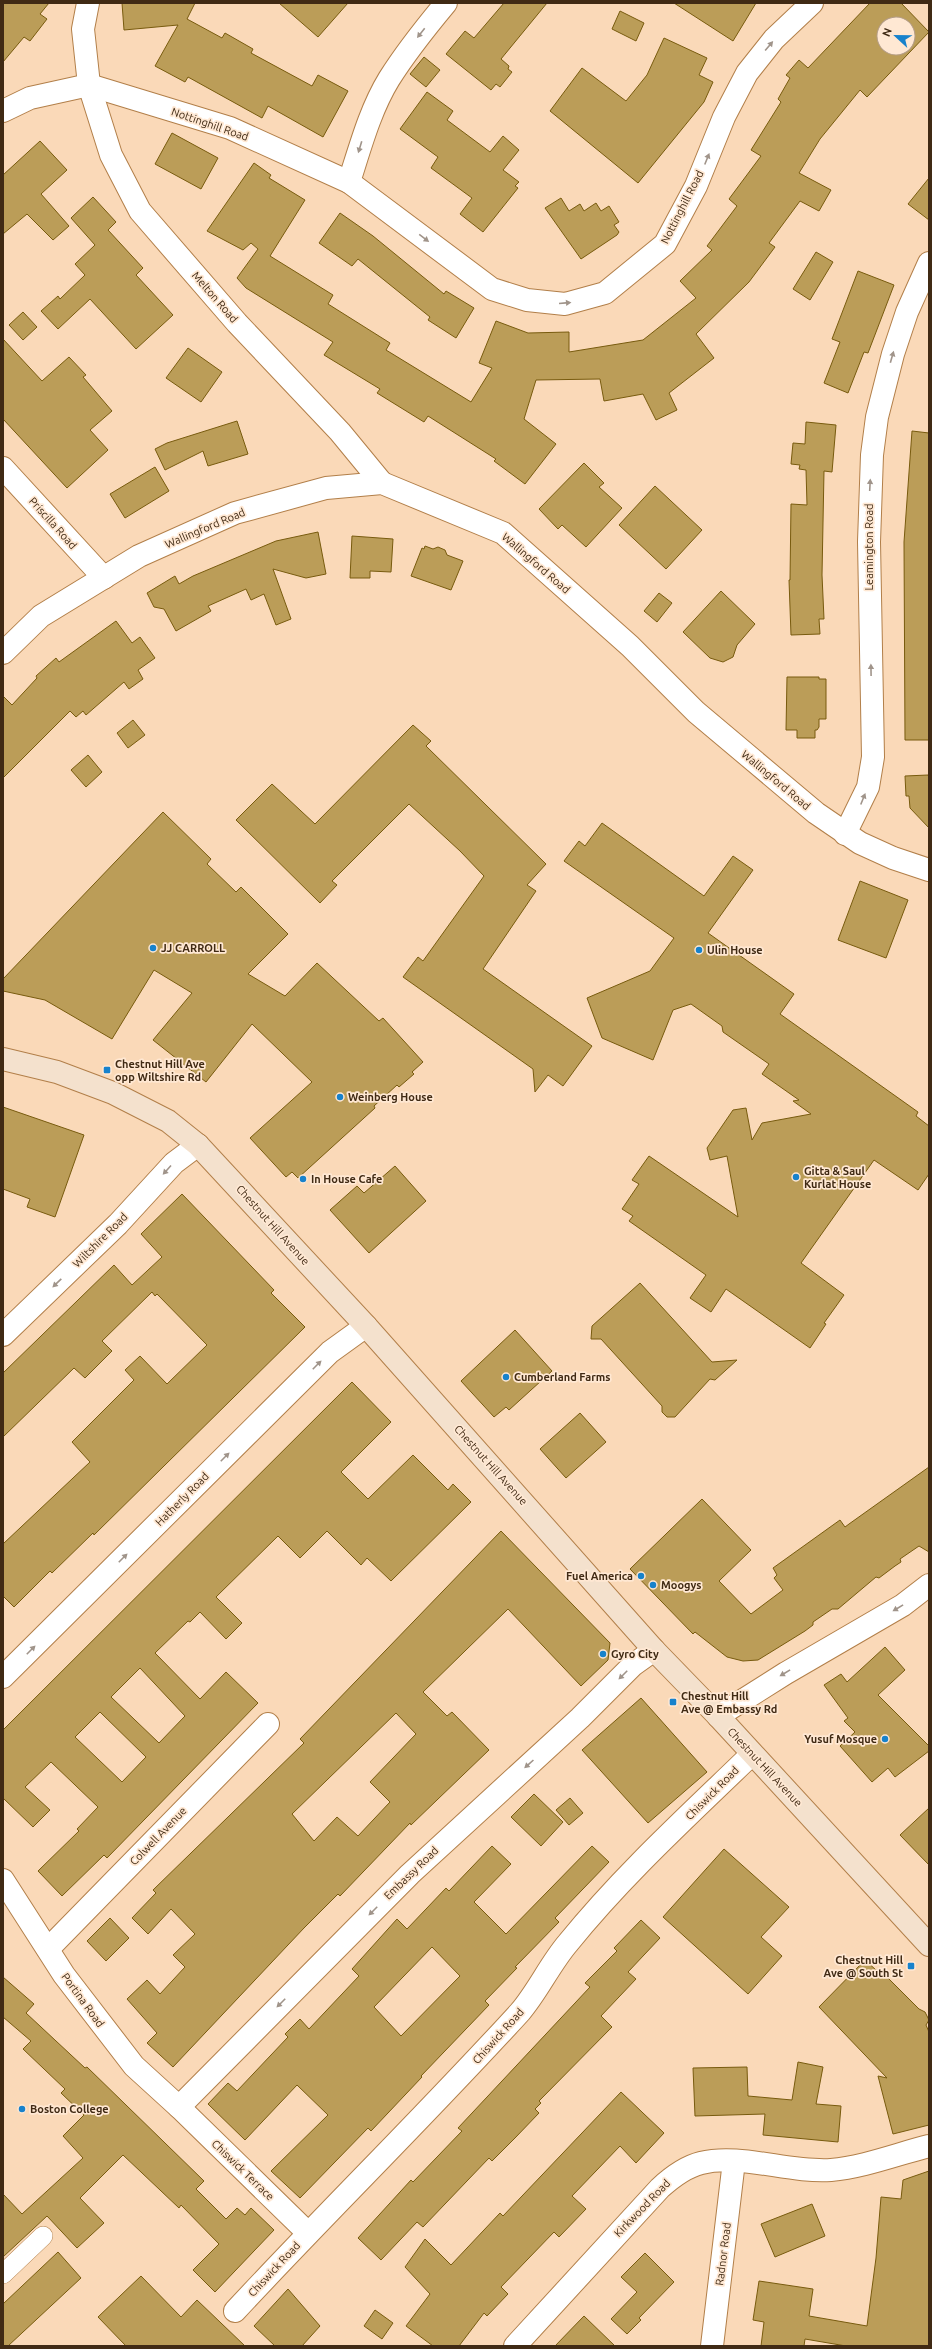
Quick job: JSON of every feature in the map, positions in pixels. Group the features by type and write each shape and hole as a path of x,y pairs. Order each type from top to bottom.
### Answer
{"main road":[{"name":"Chestnut Hill Avenue","path":"3,1059 57,1072 113,1092 168,1121 198,1146 366,1326 654,1650 718,1716 929,1945"}],"street":[{"name":"Melton Road","path":"88,3 83,29 89,85 111,155 140,210 237,323 340,432 382,483"},
{"path":"349,182 366,129 388,80 421,33 446,3"},
{"name":"Nottinghill Road","path":"89,85 230,128 349,182 492,289 526,300 565,304 605,293 665,244 696,186 724,117 747,73 774,40 812,3"},
{"path":"3,111 30,98 89,85"},
{"name":"Leamington Road","path":"845,834 868,787 873,757 869,523 871,467 877,417 899,333 929,263"},
{"name":"Priscilla Road","path":"3,468 104,578"},
{"name":"Wallingford Road","path":"3,653 41,616 139,556 234,514 326,488 382,483 503,533 630,646 696,712 810,809 845,834 893,858 929,870"},
{"name":"Wiltshire Road","path":"3,1335 118,1224 174,1163 198,1146"},
{"name":"Hatherly Road","path":"3,1678 330,1352 366,1326"},
{"path":"718,1716 786,1673 903,1605 929,1585"},
{"name":"Embassy Road","path":"179,2107 410,1874 580,1718 633,1665 654,1650"},
{"name":"Colwell Avenue","path":"48,1949 268,1724"},
{"name":"Chiswick Road","path":"236,2310 308,2233 457,2080 522,2009 566,1944 609,1895 752,1754"},
{"name":"Portina Road","path":"3,1880 69,1981 134,2066 179,2107"},
{"name":"Chiswick Terrace","path":"179,2107 308,2233"},
{"name":"Kirkwood Road","path":"515,2346 660,2188 672,2177 700,2163 734,2161 790,2169 833,2170 929,2146"},
{"name":"Radnor Road","path":"712,2346 734,2161"},
{"path":"3,2274 43,2236"}],"building":[{"path":"3,3 49,3 40,14 47,19 30,41 24,37 3,62"},
{"path":"122,3 195,3 187,19 222,38 225,33 253,49 251,53 312,86 318,75 348,91 323,137 268,106 262,118 188,77 185,82 155,66 178,25 124,30"},
{"path":"279,3 348,3 318,37"},
{"path":"504,3 547,3 501,59 509,66 508,69 512,72 500,87 496,84 491,90 446,54 465,31 474,38"},
{"path":"674,3 756,3 733,41"},
{"path":"870,3 901,3 914,16 876,16 876,56 906,56 867,97 860,90 820,139 799,173 831,190 819,211 800,201 769,243 775,247 749,282 696,334 714,358 669,393 677,410 656,420 643,394 604,401 600,379 536,380 524,419 556,444 525,484 494,461 496,459 428,416 424,422 377,393 380,389 324,355 333,342 246,288 237,278 258,249 251,243 243,250 207,231 254,163 271,175 269,178 305,200 270,256 333,295 328,304 390,343 386,350 471,402 492,368 479,363 496,321 528,333 569,332 569,352 643,340 696,298 680,281 712,250 707,246 737,206 729,199 761,156 751,150 781,102 778,99 790,78 786,75 799,60 808,68"},
{"path":"620,11 644,23 636,41 612,29"},
{"path":"916,19 929,32 916,46"},
{"path":"664,38 707,58 699,75 713,82 704,102 638,183 550,111 582,68 626,101 647,75"},
{"path":"424,57 440,70 426,87 410,74"},
{"path":"427,92 453,111 447,120 490,152 503,136 519,150 503,170 519,182 515,186 518,188 483,232 460,214 472,198 431,168 438,157 400,129"},
{"path":"172,133 218,158 201,189 155,164"},
{"path":"40,141 67,170 41,194 69,226 53,240 27,214 3,234 3,175"},
{"path":"929,178 929,220 908,204"},
{"path":"93,197 116,222 108,230 143,268 136,275 173,315 136,349 90,299 58,329 41,311 58,296 60,299 85,275 75,264 95,245 71,218"},
{"path":"561,198 569,211 580,204 584,211 596,203 601,211 609,206 619,222 614,225 619,232 617,235 581,259 545,208"},
{"path":"340,213 373,236 444,294 446,291 474,308 456,338 428,320 430,317 358,259 352,266 319,243"},
{"path":"816,252 833,262 810,300 793,289"},
{"path":"858,271 894,285 868,353 864,352 848,393 824,383 840,342 832,339"},
{"path":"23,312 37,327 23,340 9,325"},
{"path":"3,339 42,381 69,357 86,375 83,377 112,411 90,430 108,450 67,488 3,419"},
{"path":"188,348 222,372 201,402 166,378"},
{"path":"237,421 248,454 208,466 203,451 165,470 155,449 167,443"},
{"path":"806,422 836,425 832,472 824,471 822,575 824,619 819,619 820,634 791,635 789,580 791,504 807,505 806,470 799,469 800,465 791,464 793,443 805,444"},
{"path":"912,431 929,433 929,740 905,740 904,542"},
{"path":"584,463 604,483 599,487 622,508 586,547 562,525 558,529 539,509"},
{"path":"155,467 169,491 125,518 110,494"},
{"path":"655,486 702,530 666,569 619,525"},
{"path":"318,532 326,574 306,578 273,569 291,619 276,625 264,594 251,600 246,589 208,606 211,611 176,631 164,609 154,607 147,593 175,576 179,584 193,576 276,541"},
{"path":"352,536 393,539 391,572 370,571 370,578 350,578"},
{"path":"425,546 433,549 438,547 445,550 447,555 463,561 451,590 411,576 422,548 424,549"},
{"path":"721,591 755,624 737,645 733,657 723,662 710,658 683,632"},
{"path":"659,593 672,603 657,622 644,611"},
{"path":"116,621 132,643 140,637 155,658 138,670 143,679 129,689 124,682 86,715 83,711 76,717 70,711 3,778 3,696 12,705 37,678 36,676 56,658 59,662"},
{"path":"787,677 819,677 819,679 826,679 826,719 819,719 819,727 815,730 815,738 797,738 797,730 786,730"},
{"path":"133,720 145,735 128,748 117,733"},
{"path":"413,725 431,741 426,746 546,864 527,885 536,891 483,969 592,1046 563,1086 548,1075 535,1092 533,1069 403,977 418,957 423,961 484,876 460,851 409,804 332,881 337,885 320,903 236,820 272,784 315,824"},
{"path":"88,755 102,772 86,787 71,770"},
{"path":"928,775 929,828 910,808 909,796 906,796 905,776"},
{"name":"JJ CARROLL","path":"163,812 211,859 207,864 236,892 241,887 288,934 248,974 285,996 317,963 379,1021 383,1018 423,1062 412,1072 414,1074 399,1087 397,1085 374,1106 375,1108 298,1178 292,1172 286,1177 250,1138 312,1082 252,1024 206,1082 153,1040 192,993 154,970 112,1039 45,1000 3,991 3,979"},
{"path":"602,823 704,896 733,856 753,870 708,933 794,994 780,1014 918,1112 916,1116 929,1126 929,1174 918,1190 874,1160 801,1263 844,1295 824,1323 826,1324 810,1348 726,1289 711,1312 690,1298 706,1275 629,1221 633,1216 622,1209 639,1184 632,1180 649,1156 738,1217 727,1156 710,1160 707,1148 733,1110 746,1108 752,1140 762,1123 811,1114 793,1101 799,1100 762,1074 769,1064 723,1032 722,1026 691,1004 673,1010 653,1060 602,1038 587,998 650,971 674,938 564,861 579,841 585,846"},
{"path":"860,881 908,900 886,958 838,940"},
{"path":"3,1107 84,1135 55,1217 27,1207 30,1199 3,1189"},
{"path":"395,1166 426,1201 369,1253 330,1210 357,1186 364,1193"},
{"path":"182,1194 274,1290 271,1293 305,1327 94,1535 93,1533 52,1573 50,1571 14,1607 3,1596 3,1544 90,1462 72,1442 134,1380 125,1370 140,1356 167,1384 207,1345 157,1294 155,1296 152,1292 102,1341 112,1351 85,1378 74,1368 3,1437 3,1373 114,1265 132,1285 162,1257 141,1234"},
{"path":"640,1283 712,1362 737,1360 715,1380 710,1379 675,1417 667,1417 662,1412 662,1406 601,1339 591,1339 592,1326"},
{"path":"515,1330 552,1371 509,1410 506,1407 494,1417 461,1381"},
{"path":"352,1382 391,1422 341,1472 368,1499 413,1455 448,1490 453,1484 471,1502 391,1581 367,1558 361,1565 327,1531 300,1558 278,1536 216,1597 242,1623 226,1639 200,1612 190,1622 188,1621 155,1653 200,1699 226,1672 258,1703 107,1858 104,1855 62,1896 38,1871 79,1831 77,1829 98,1807 51,1762 25,1787 50,1810 33,1827 3,1798 3,1730","holes":["140,1668 185,1716 159,1743 111,1697","100,1712 146,1757 122,1782 75,1737"]},
{"path":"580,1413 606,1442 566,1478 540,1449"},
{"path":"929,1467 929,1552 919,1546 900,1559 901,1562 879,1578 876,1577 838,1609 832,1609 813,1622 813,1625 805,1631 758,1660 743,1661 727,1657 695,1632 693,1634 630,1569 702,1499 751,1550 719,1581 751,1614 783,1590 774,1578 777,1575 773,1568 840,1520 845,1527"},
{"path":"501,1531 610,1643 608,1660 581,1686 508,1609 423,1692 447,1716 452,1712 489,1750 411,1825 410,1823 340,1896 338,1894 304,1928 173,2067 147,2043 157,2033 127,1999 147,1980 160,1994 185,1967 173,1955 195,1934 171,1909 148,1934 132,1918 156,1893 153,1890 304,1743 300,1739","holes":["396,1713 416,1734 370,1782 390,1802 358,1836 337,1817 314,1841 292,1814"]},
{"name":"Yusuf Mosque","path":"885,1647 905,1670 878,1695 929,1746 929,1751 895,1777 888,1768 872,1782 840,1746 855,1732 844,1721 848,1718 824,1685 841,1674 847,1682"},
{"path":"641,1698 707,1772 648,1823 582,1750"},
{"path":"534,1794 563,1822 541,1846 511,1817"},
{"path":"570,1798 583,1813 569,1825 556,1810"},
{"path":"929,1808 929,1865 900,1835"},
{"path":"492,1846 511,1864 474,1902 506,1934 592,1846 609,1862 555,1918 559,1922 515,1967 517,1968 485,2001 489,2005 371,2131 368,2128 300,2198 271,2171 328,2115 297,2085 245,2140 208,2104 228,2083 237,2091 288,2037 285,2034 300,2019 309,2029 359,1976 352,1969 397,1919 407,1929 446,1888 449,1891","holes":["432,1947 460,1976 401,2036 374,2007"]},
{"path":"724,1849 789,1907 761,1937 782,1956 748,1994 663,1917"},
{"path":"110,1918 129,1938 106,1961 87,1941"},
{"path":"641,1920 660,1938 628,1972 636,1979 601,2016 612,2027 539,2101 541,2103 535,2109 539,2113 515,2138 492,2161 489,2158 423,2227 417,2222 381,2260 358,2238 411,2180 413,2182 462,2131 458,2128 590,1987 585,1983 617,1951 614,1948"},
{"path":"865,1960 876,1970 880,1970 919,2009 925,2012 929,2020 926,2025 929,2032 929,2125 893,2134 878,2076 887,2078 819,2007"},
{"path":"3,1977 34,2004 26,2013 85,2068 87,2067 204,2181 196,2189 226,2219 237,2208 245,2215 251,2208 274,2230 215,2292 193,2270 219,2244 181,2205 179,2208 123,2155 80,2198 104,2223 77,2248 47,2216 3,2257 3,2194 22,2214 83,2158 63,2136 84,2115 61,2093 65,2089 23,2049 31,2041 3,2017"},
{"path":"798,2062 823,2067 816,2104 841,2106 838,2142 763,2135 765,2114 695,2116 693,2068 747,2067 748,2096 792,2100"},
{"path":"621,2092 664,2133 636,2163 620,2146 572,2196 586,2209 559,2237 554,2232 501,2287 508,2294 487,2316 484,2313 459,2346 433,2346 406,2326 430,2294 405,2267 425,2239 451,2265 500,2213 503,2216"},
{"path":"929,2171 929,2346 846,2346 805,2339 804,2346 761,2346 764,2322 753,2320 759,2281 813,2289 809,2316 867,2326 876,2258 881,2197 901,2199 903,2180"},
{"path":"812,2204 825,2236 775,2257 761,2224"},
{"path":"58,2252 81,2278 8,2346 3,2346 3,2304"},
{"path":"645,2253 674,2282 639,2318 641,2320 627,2334 611,2319 637,2292 621,2277"},
{"path":"141,2276 181,2317 197,2300 245,2346 126,2346 98,2317"},
{"path":"288,2289 320,2326 302,2346 275,2346 254,2326"},
{"path":"375,2310 393,2323 382,2339 364,2326"},
{"path":"584,2316 615,2346 555,2346"}],"place":[{"name":"JJ CARROLL","path":"153,948"},
{"name":"Ulin House","path":"699,950"},
{"name":"Chestnut Hill Ave opp Wiltshire Rd","path":"107,1070"},
{"name":"Weinberg House","path":"340,1097"},
{"name":"Gitta & Saul Kurlat House","path":"796,1177"},
{"name":"In House Cafe","path":"303,1179"},
{"name":"Cumberland Farms","path":"506,1377"},
{"name":"Fuel America","path":"641,1576"},
{"name":"Moogys","path":"653,1585"},
{"name":"Gyro City","path":"603,1654"},
{"name":"Chestnut Hill Ave @ Embassy Rd","path":"673,1702"},
{"name":"Yusuf Mosque","path":"885,1739"},
{"name":"Chestnut Hill Ave @ South St","path":"911,1966"},
{"name":"Boston College","path":"22,2109"}]}
